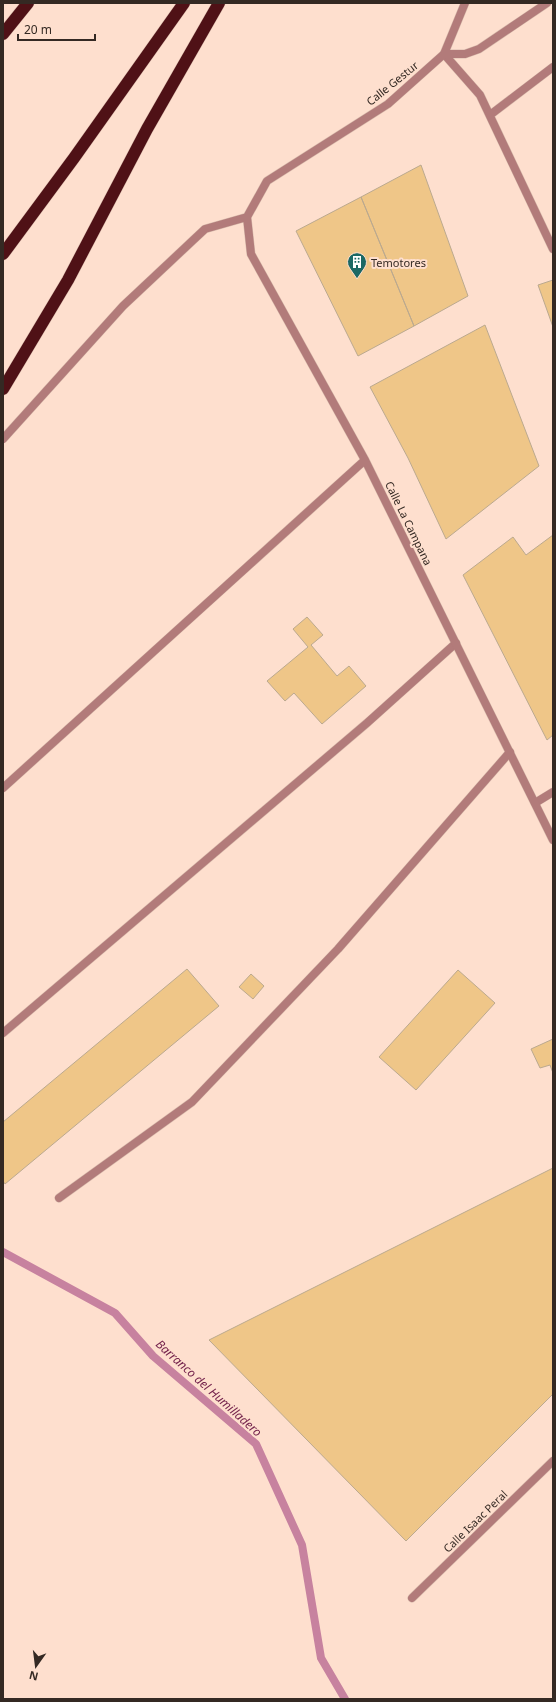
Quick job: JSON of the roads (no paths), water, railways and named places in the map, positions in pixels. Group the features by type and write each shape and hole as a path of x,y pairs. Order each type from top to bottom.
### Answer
{"highway":[{"path":"3,34 28,3"},
{"path":"3,254 74,158 184,3"},
{"path":"3,389 68,280 147,129 219,3"}],"street":[{"path":"444,54 465,3"},
{"path":"444,54 464,54 479,49 547,3"},
{"path":"444,54 480,95 553,249"},
{"name":"Calle Gestur","path":"247,217 267,181 388,104 444,54"},
{"path":"490,115 553,67"},
{"path":"3,438 122,306 205,229 247,217"},
{"name":"Calle La Campana","path":"247,217 251,254 365,460 553,840"},
{"path":"3,788 365,460"},
{"path":"3,1033 367,723 456,643"},
{"path":"59,1198 192,1102 338,949 510,752"},
{"path":"535,802 553,792"},
{"name":"Calle Isaac Peral","path":"412,1598 553,1461"}],"waterway":[{"name":"Barranco del Humilladero","path":"3,1252 115,1313 153,1356 256,1444 302,1545 321,1658 345,1699"}],"place":[{"name":"Temotores","path":"357,279"}]}
